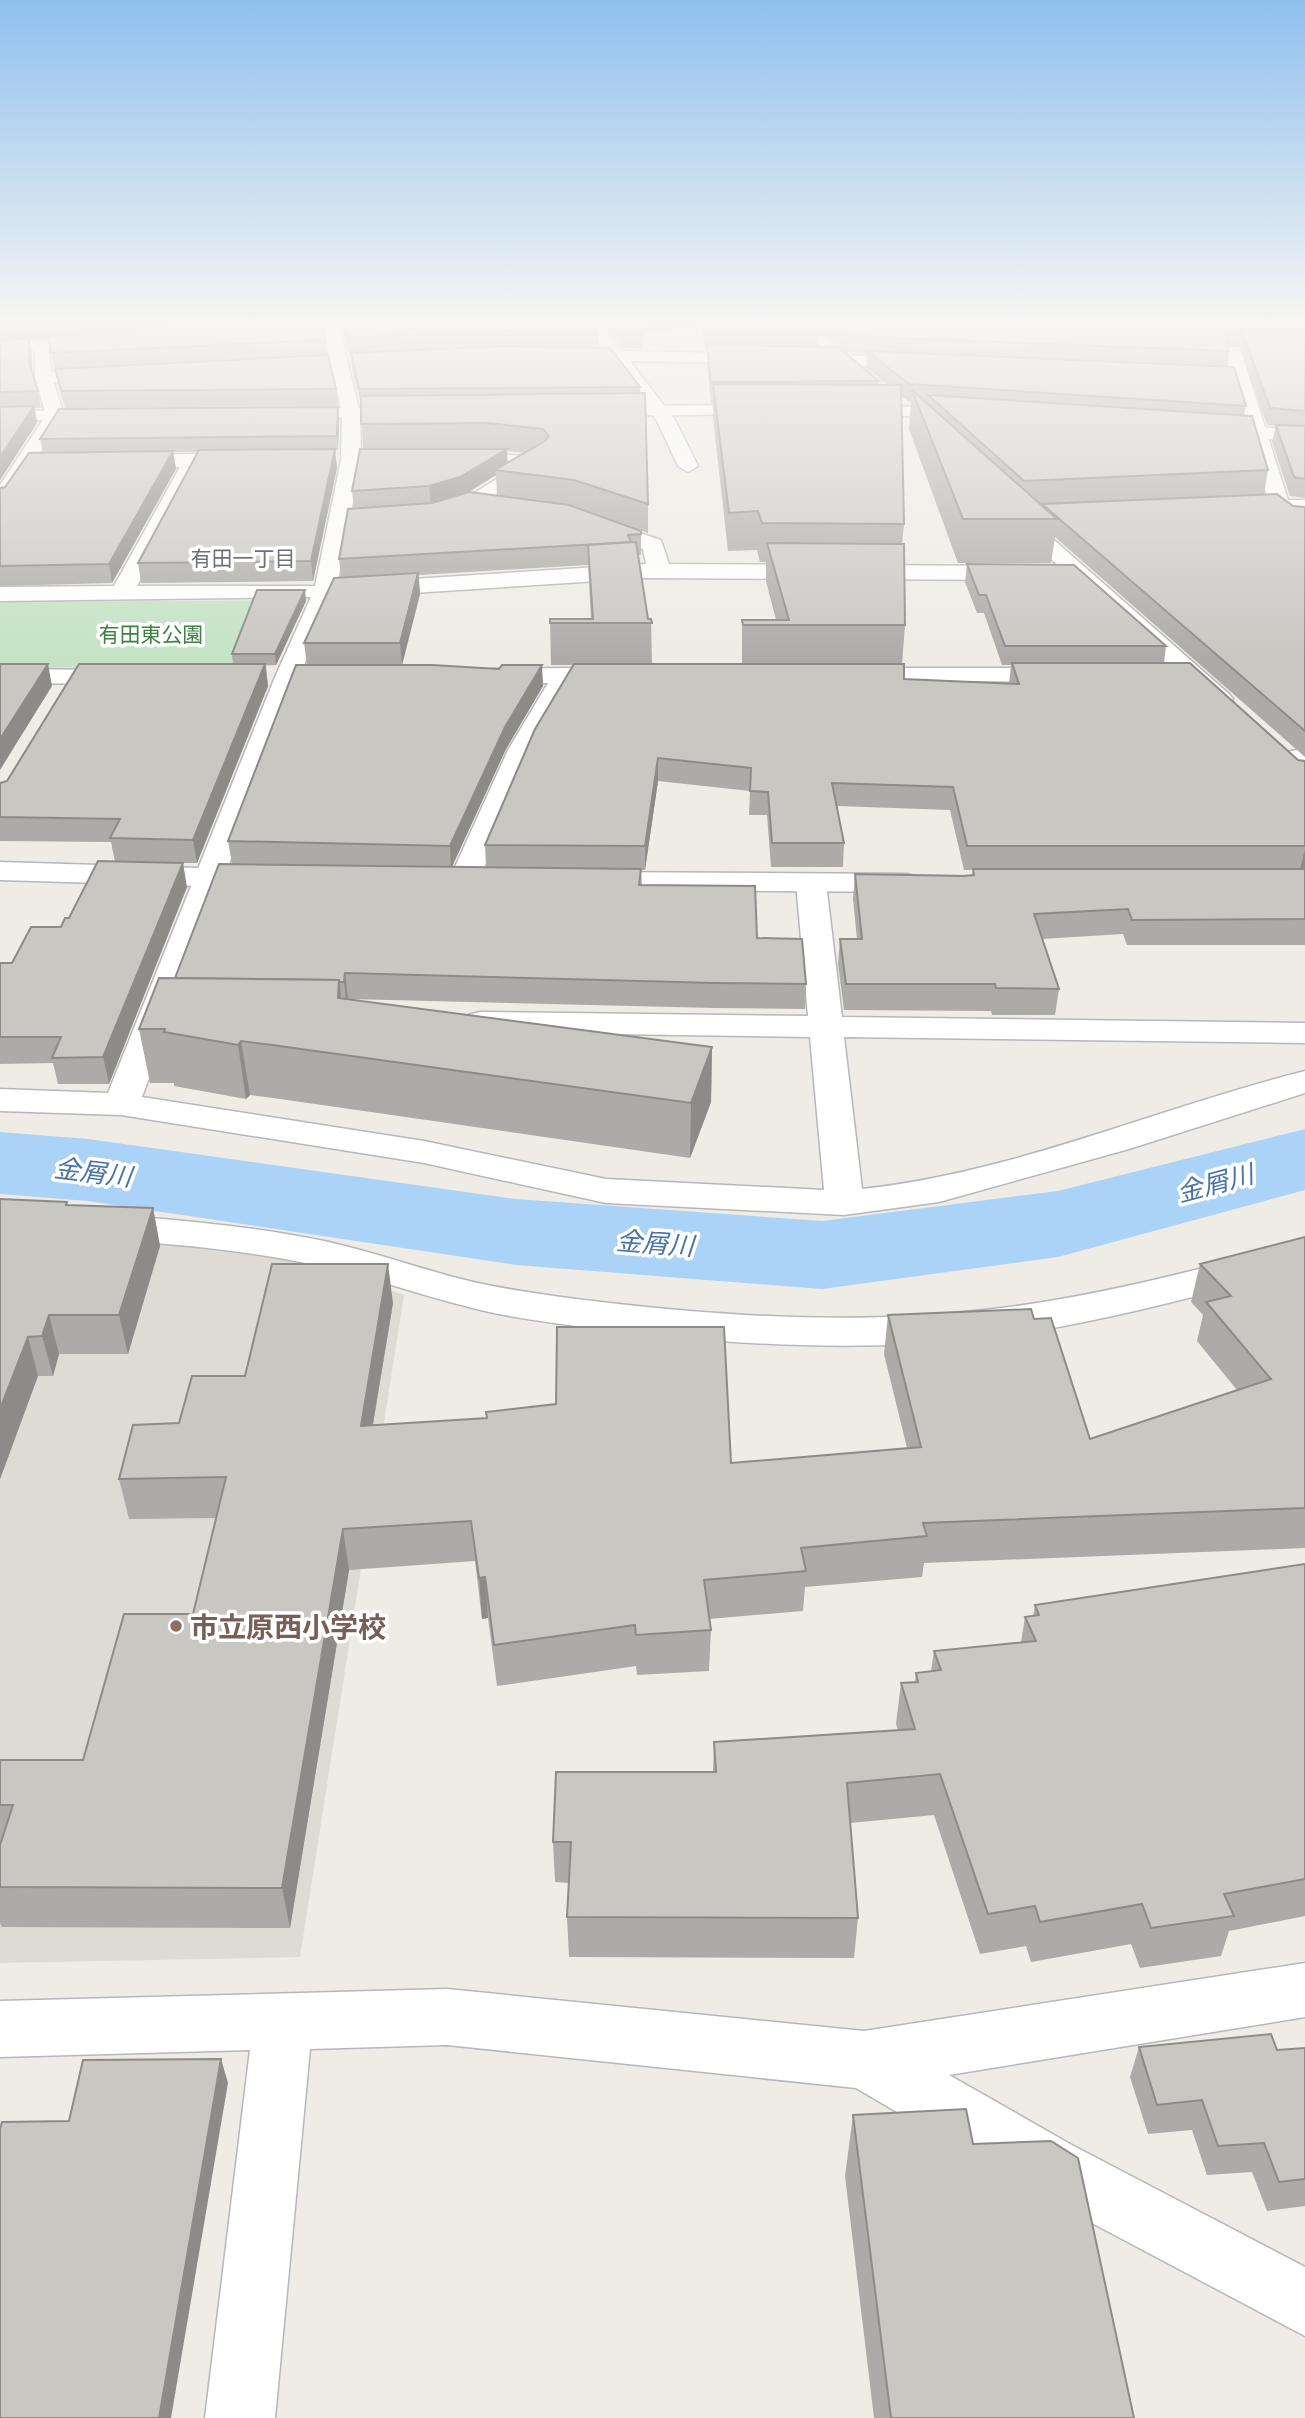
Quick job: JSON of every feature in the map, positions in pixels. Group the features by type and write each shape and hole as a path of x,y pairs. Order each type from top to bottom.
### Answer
{"street":[{"path":"0,499 43,435"},
{"path":"121,1104 170,1018 209,878 287,677 325,591 349,520 351,435"},
{"path":"672,435 688,466"},
{"path":"1260,435 1279,504 1305,524"},
{"path":"437,460 537,461 469,503 449,511"},
{"path":"122,593 193,461"},
{"path":"95,462 259,461"},
{"path":"26,462 54,462"},
{"path":"996,498 1240,717"},
{"path":"469,503 521,509"},
{"path":"1224,507 1279,504 1305,506"},
{"path":"1015,516 1042,514"},
{"path":"574,516 653,545 659,571"},
{"path":"0,594 325,591 659,571 1079,573"},
{"path":"465,880 521,750 565,675"},
{"path":"468,676 649,675"},
{"path":"830,675 1081,675"},
{"path":"1151,675 1193,675"},
{"path":"0,676 67,687 153,677"},
{"path":"0,871 290,879"},
{"path":"561,881 935,883"},
{"path":"811,883 844,1203"},
{"path":"449,1022 1305,1033"},
{"path":"0,1100 121,1104 424,1152 606,1191 844,1203 926,1194 1116,1141 1305,1082"},
{"path":"0,1221 219,1235 325,1254 513,1304 627,1318 756,1329 873,1330 990,1324 1103,1307 1305,1255"},
{"path":"0,2029 283,2024 447,2017 864,2060 1305,1990"},
{"path":"240,2418 283,2024"},
{"path":"864,2060 1048,2166 1305,2303"}],"shaded area":[{"name":"市立原西小学校","path":"0,1229 276,1251 404,1295 300,1957 0,1963"}],"green space":[{"name":"有田東公園","path":"303,600 273,666 0,668 0,602"}],"building":[{"path":"0,435 15,435 0,457"},
{"path":"43,435 337,435 337,436 40,439"},
{"path":"646,435 648,504 574,480 495,470 549,436"},
{"path":"719,435 902,435 904,524 762,523 758,511 729,513"},
{"path":"930,435 962,435 1057,519 963,519"},
{"path":"972,435 1258,435 1268,470 1024,481"},
{"path":"1279,435 1305,435 1305,479 1294,477"},
{"path":"335,449 311,561 138,563 199,450"},
{"path":"360,449 507,449 460,477 429,486 352,491"},
{"path":"173,451 109,564 0,566 0,488 5,487 29,453"},
{"path":"469,492 569,505 641,531 641,534 628,535 631,542 339,559 348,509 432,503"},
{"path":"1277,494 1293,506 1305,507 1305,731 1042,504"},
{"path":"636,542 648,619 651,619 652,623 550,623 550,619 593,619 588,545"},
{"path":"767,543 904,544 905,625 743,625 742,620 789,620"},
{"path":"967,564 1074,565 1166,646 1005,646 986,595 979,595"},
{"path":"418,573 400,643 304,643 334,578"},
{"path":"257,590 305,590 275,654 232,654"},
{"path":"1012,663 1190,663 1298,760 1305,761 1305,846 967,846 953,787 832,783 844,843 772,843 768,792 750,791 751,768 658,758 645,846 485,845 535,729 574,664 904,664 904,679 1019,684"},
{"path":"0,664 48,664 0,739"},
{"path":"79,664 265,664 193,840 110,838 120,819 0,817 0,783 7,781"},
{"path":"296,665 432,665 499,669 502,665 542,665 505,727 450,846 228,841"},
{"path":"98,861 183,863 103,1057 52,1058 61,1037 0,1037 0,963 12,963 31,927 61,927 65,918 69,918"},
{"path":"219,864 641,869 639,885 755,886 757,938 802,939 806,984 345,973 344,982 175,978"},
{"path":"973,869 1305,869 1305,919 1132,920 1128,909 1034,914 1059,989 996,988 995,984 846,984 840,939 862,939 855,874 963,876 974,875"},
{"path":"159,978 339,980 338,998 712,1047 691,1103 241,1041 238,1045 164,1032 165,1029 139,1029"},
{"path":"0,1199 67,1202 66,1205 153,1208 119,1315 49,1315 42,1336 28,1337 0,1409"},
{"path":"1305,1237 1305,1508 923,1523 927,1536 801,1548 806,1571 704,1580 711,1630 636,1635 635,1625 494,1645 485,1577 479,1578 471,1521 343,1529 282,1888 0,1887 0,1845 13,1805 0,1805 0,1760 83,1760 124,1614 193,1614 226,1477 119,1479 133,1425 179,1423 192,1376 245,1376 272,1264 388,1264 361,1426 487,1418 486,1412 556,1404 557,1327 724,1327 731,1463 921,1447 888,1315 1031,1309 1034,1319 1051,1318 1090,1439 1271,1379 1206,1302 1231,1296 1200,1264"},
{"path":"1305,1564 1305,1879 1224,1894 1234,1916 1151,1928 1142,1904 1040,1922 1035,1906 988,1914 940,1774 847,1783 858,1918 567,1917 571,1842 553,1842 556,1772 716,1772 714,1742 915,1729 901,1683 918,1682 916,1673 941,1670 934,1651 1036,1641 1025,1617 1039,1615 1035,1605"},
{"path":"1271,2034 1277,2050 1305,2048 1305,2179 1279,2182 1264,2143 1218,2146 1202,2100 1157,2105 1139,2047"},
{"path":"221,2059 159,2418 0,2418 2,2122 69,2121 83,2060"},
{"path":"966,2109 973,2144 1051,2141 1078,2158 1134,2418 891,2418 853,2115"}],"waterway":[{"name":"金屑川","path":"0,1163 88,1170 516,1232 700,1248 822,1255 1058,1224 1305,1159"}],"place":[{"name":"市立原西小学校","path":"176,1626"}],"district":[{"name":"有田一丁目","path":"243,558"}]}
